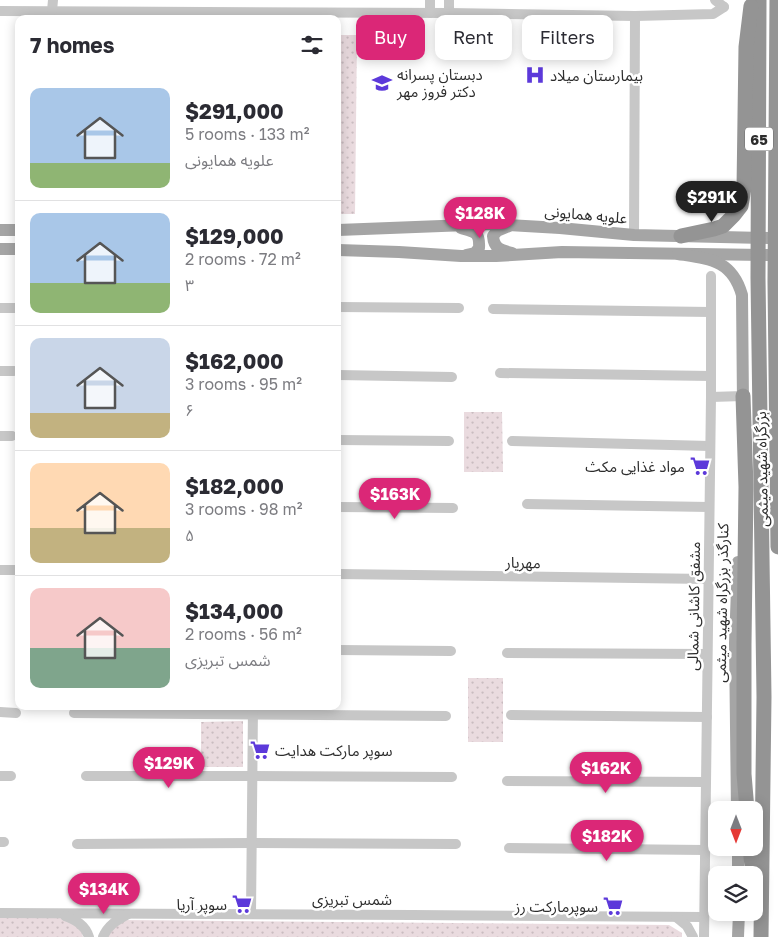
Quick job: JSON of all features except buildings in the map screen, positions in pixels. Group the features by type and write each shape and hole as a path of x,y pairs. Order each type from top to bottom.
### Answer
{"highway":[{"path":"681,236 723,226 741,206 744,188 746,46 752,0"},
{"name":"بزرگراه شهید میثمی","path":"759,0 758,278 764,697 759,937"},
{"name":"بزرگراه شهید میثمی","path":"777,0 775,282 778,547"},
{"path":"743,396 746,487 744,774 746,801"},
{"path":"757,921 759,937"}],"main road":[{"name":"علویه همایونی","path":"341,230 494,224 634,235 778,238"},
{"path":"452,225 477,234 480,239 479,248 475,253 461,256"},
{"path":"516,225 497,230 493,236 494,243 498,247 519,255"},
{"path":"0,230 15,230"},
{"path":"0,249 15,249"},
{"path":"341,250 461,256 562,252 778,255"},
{"path":"678,254 707,258 723,265 733,273 739,283 742,295"},
{"path":"742,295 754,275 764,270 778,267"},
{"name":"کنارگذر بزرگراه شهید میثمی","path":"737,801 735,643 743,396 742,295"},
{"path":"738,937 739,921"}],"street":[{"path":"52,11 53,0"},
{"path":"430,0 430,13"},
{"path":"449,0 449,13"},
{"path":"0,11 231,15 449,13 635,16 713,14 724,4 715,0"},
{"path":"634,235 635,16"},
{"name":"مشفق کاشانی شمالی","path":"704,937 711,397 710,276"},
{"path":"341,307 459,308"},
{"path":"0,308 15,308"},
{"path":"493,309 711,312"},
{"path":"0,371 14,371"},
{"path":"500,373 710,376"},
{"path":"341,375 452,377"},
{"path":"711,397 743,396"},
{"path":"0,436 12,436"},
{"path":"341,440 450,441"},
{"path":"512,441 710,446"},
{"path":"527,504 710,507"},
{"path":"341,507 453,508"},
{"path":"0,570 15,570"},
{"name":"مهریار","path":"341,574 708,579"},
{"path":"341,650 451,651"},
{"path":"507,653 708,654"},
{"path":"74,713 253,710 446,716"},
{"path":"251,914 253,710"},
{"path":"0,712 16,713"},
{"path":"511,715 707,718"},
{"path":"0,776 11,776"},
{"path":"86,776 452,777"},
{"path":"506,781 706,782"},
{"path":"77,844 456,844"},
{"path":"509,848 705,850"},
{"name":"شمس تبریزی","path":"0,913 704,917"},
{"path":"54,913 74,919 82,925 89,937"},
{"path":"103,937 109,927 129,913"},
{"path":"676,917 687,926 693,937"}],"shaded area":[{"path":"341,35 356,35 355,214 341,214"},
{"path":"464,412 502,412 503,472 464,472"},
{"path":"468,678 503,678 503,742 468,742"},
{"path":"243,721 243,767 201,767 201,722"},
{"path":"0,916 53,916 80,926 83,937 0,937"},
{"path":"120,920 669,925 682,933 682,937 107,937"}],"place":[{"name":"بیمارستان میلاد","path":"535,75"},
{"name":"دبستان پسرانه دکتر فروز مهر","path":"382,83"},
{"name":"مواد غذایی مکث","path":"700,466"},
{"name":"سوپر مارکت هدایت","path":"260,750"},
{"name":"سوپر آریا","path":"242,904"},
{"name":"سوپرمارکت رز","path":"613,906"}]}
